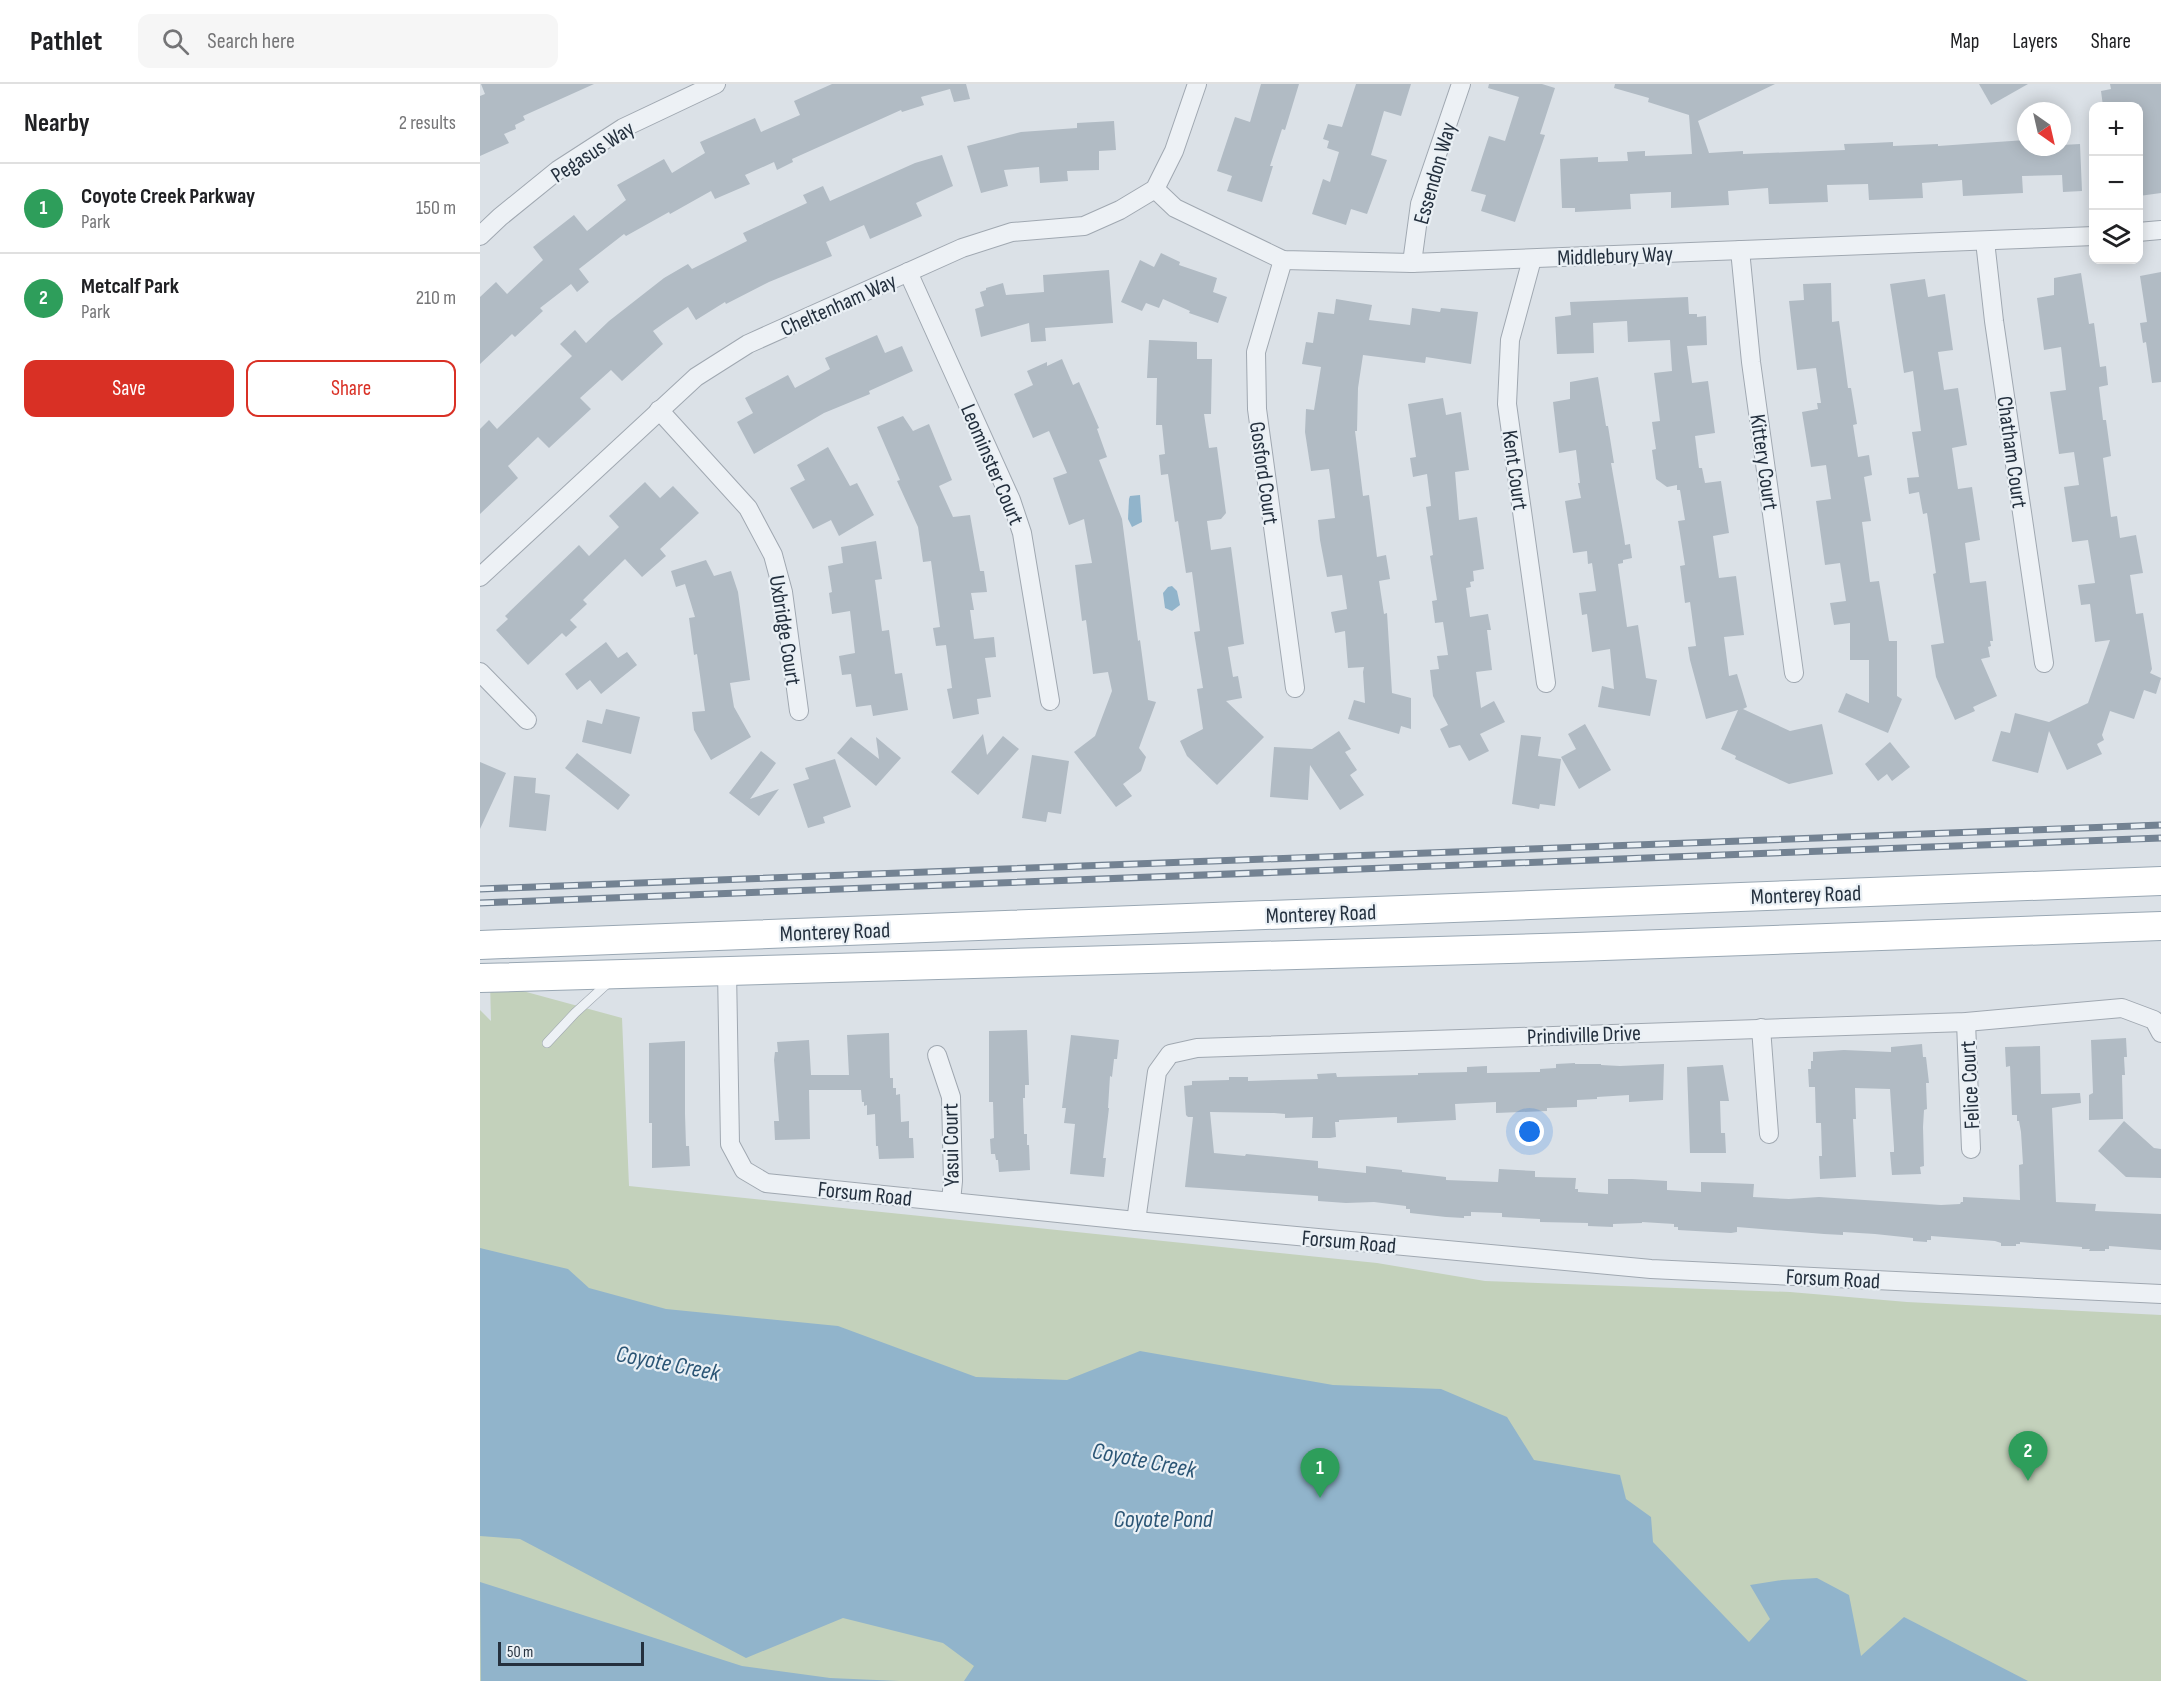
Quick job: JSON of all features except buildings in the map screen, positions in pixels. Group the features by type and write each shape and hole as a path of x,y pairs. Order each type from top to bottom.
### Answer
{"main road":[{"name":"Monterey Road","path":"480,945 2161,881"},
{"name":"Monterey Road","path":"480,978 1576,947 2161,926"}],"street":[{"name":"Pegasus Way","path":"480,236 558,170 622,128 716,84"},
{"path":"1155,189 1174,151 1197,84"},
{"name":"Essendon Way","path":"1412,264 1420,204 1461,84"},
{"name":"Middlebury Way","path":"1155,189 1175,208 1283,260 1412,264 2089,236"},
{"name":"Cheltenham Way","path":"480,577 696,377 748,344 962,248 1012,232 1084,226 1120,210 1155,189"},
{"path":"2143,232 2161,230"},
{"name":"Chatham Court","path":"1985,241 1994,321 2044,663"},
{"name":"Kittery Court","path":"1740,250 1751,362 1794,674"},
{"name":"Kent Court","path":"1532,258 1510,340 1507,404 1546,683"},
{"name":"Gosford Court","path":"1283,260 1256,352 1257,409 1295,688"},
{"name":"Leominster Court","path":"908,272 1011,500 1022,533 1050,701"},
{"name":"Uxbridge Court","path":"659,410 748,508 773,555 783,592 800,711"},
{"path":"480,672 527,720"},
{"name":"Forsum Road","path":"727,970 730,1144 744,1170 766,1183 1136,1221 1651,1269 2161,1294"},
{"name":"Prindiville Drive","path":"1136,1221 1157,1072 1170,1054 1197,1048 1966,1022 2122,1008 2154,1020 2161,1033"},
{"name":"Felice Court","path":"1966,1022 1971,1149"},
{"path":"1761,1028 1769,1134"},
{"name":"Yasui Court","path":"937,1055 951,1097 953,1181 951,1201"}],"lane":[{"path":"547,1043 575,1013 619,973"}],"green space":[{"path":"490,982 622,1018 629,1186 1377,1263 1485,1281 1790,1292 1907,1302 2161,1315 2161,1681 480,1681 480,1010 491,1021"}],"water":[{"path":"1140,495 1142,522 1132,527 1128,519 1129,499 1130,496"},
{"path":"1172,586 1177,591 1180,605 1172,611 1165,608 1163,593"},
{"name":"Coyote Pond","path":"480,1248 568,1269 589,1288 666,1309 838,1326 976,1377 1067,1380 1140,1351 1333,1385 1441,1389 1507,1417 1534,1460 1620,1475 1626,1499 1651,1517 1653,1542 1749,1642 1770,1619 1750,1585 1817,1578 1849,1595 1861,1656 1904,1617 2028,1681 964,1681 974,1666 943,1643 843,1618 746,1658 520,1539 480,1536"},
{"path":"480,1582 742,1666 830,1678 899,1681 481,1681"}],"railway":[{"path":"480,889 2161,825"},
{"path":"480,903 2161,838"}],"place":[{"name":"Metcalf Park","path":"2028,1481"},
{"name":"Coyote Creek Parkway","path":"1320,1498"}],"water label":[{"name":"Coyote Creek","path":"668,1363"},
{"name":"Coyote Creek","path":"1144,1460"}]}
